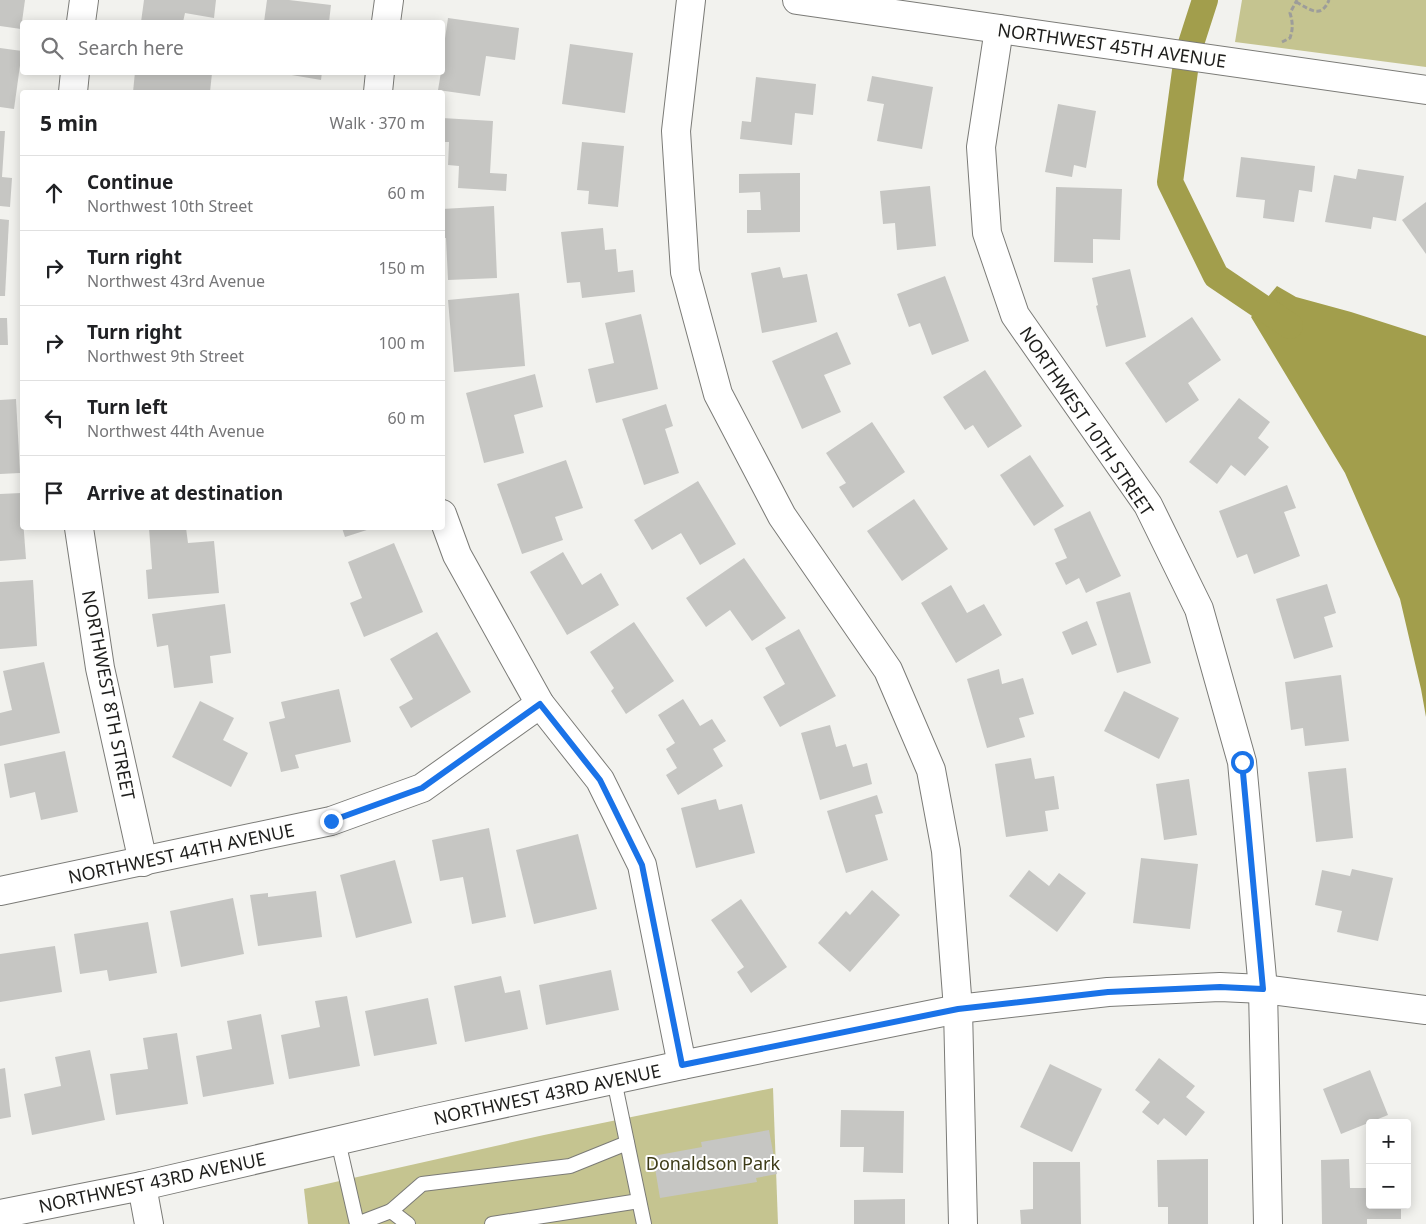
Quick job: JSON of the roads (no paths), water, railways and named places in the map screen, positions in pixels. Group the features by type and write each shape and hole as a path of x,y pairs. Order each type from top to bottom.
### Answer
{"street":[{"path":"81,20 84,0"},
{"path":"386,20 389,0"},
{"path":"691,0 676,131 685,272 718,394 782,516 888,670 931,770 946,851 958,1009 963,1224"},
{"name":"NORTHWEST 45TH AVENUE","path":"797,0 1426,90"},
{"name":"NORTHWEST 10TH STREET","path":"999,29 982,147 987,233 1015,315 1148,505 1199,610 1242,762 1263,989 1268,1224"},
{"path":"73,90 75,75"},
{"path":"378,90 380,75"},
{"path":"445,522 457,555 540,704 600,780 642,865 682,1065"},
{"name":"NORTHWEST 8TH STREET","path":"80,530 100,668 143,862"},
{"name":"NORTHWEST 44TH AVENUE","path":"0,892 331,821 422,788 540,704"},
{"name":"NORTHWEST 43RD AVENUE","path":"0,1214 142,1186 338,1140 682,1065 958,1009 1108,992 1220,987 1263,989 1426,1010"},
{"path":"142,1186 148,1224"}],"lane":[{"path":"614,1080 644,1224"},
{"path":"338,1140 357,1224 391,1211 422,1184 570,1166 627,1143"},
{"path":"492,1224 570,1218 639,1201"},
{"path":"391,1211 408,1224"}],"waterway":[{"path":"1205,0 1187,56 1170,182 1216,276 1290,326"}],"park label":[{"name":"Donaldson Park","path":"713,1163"}]}
